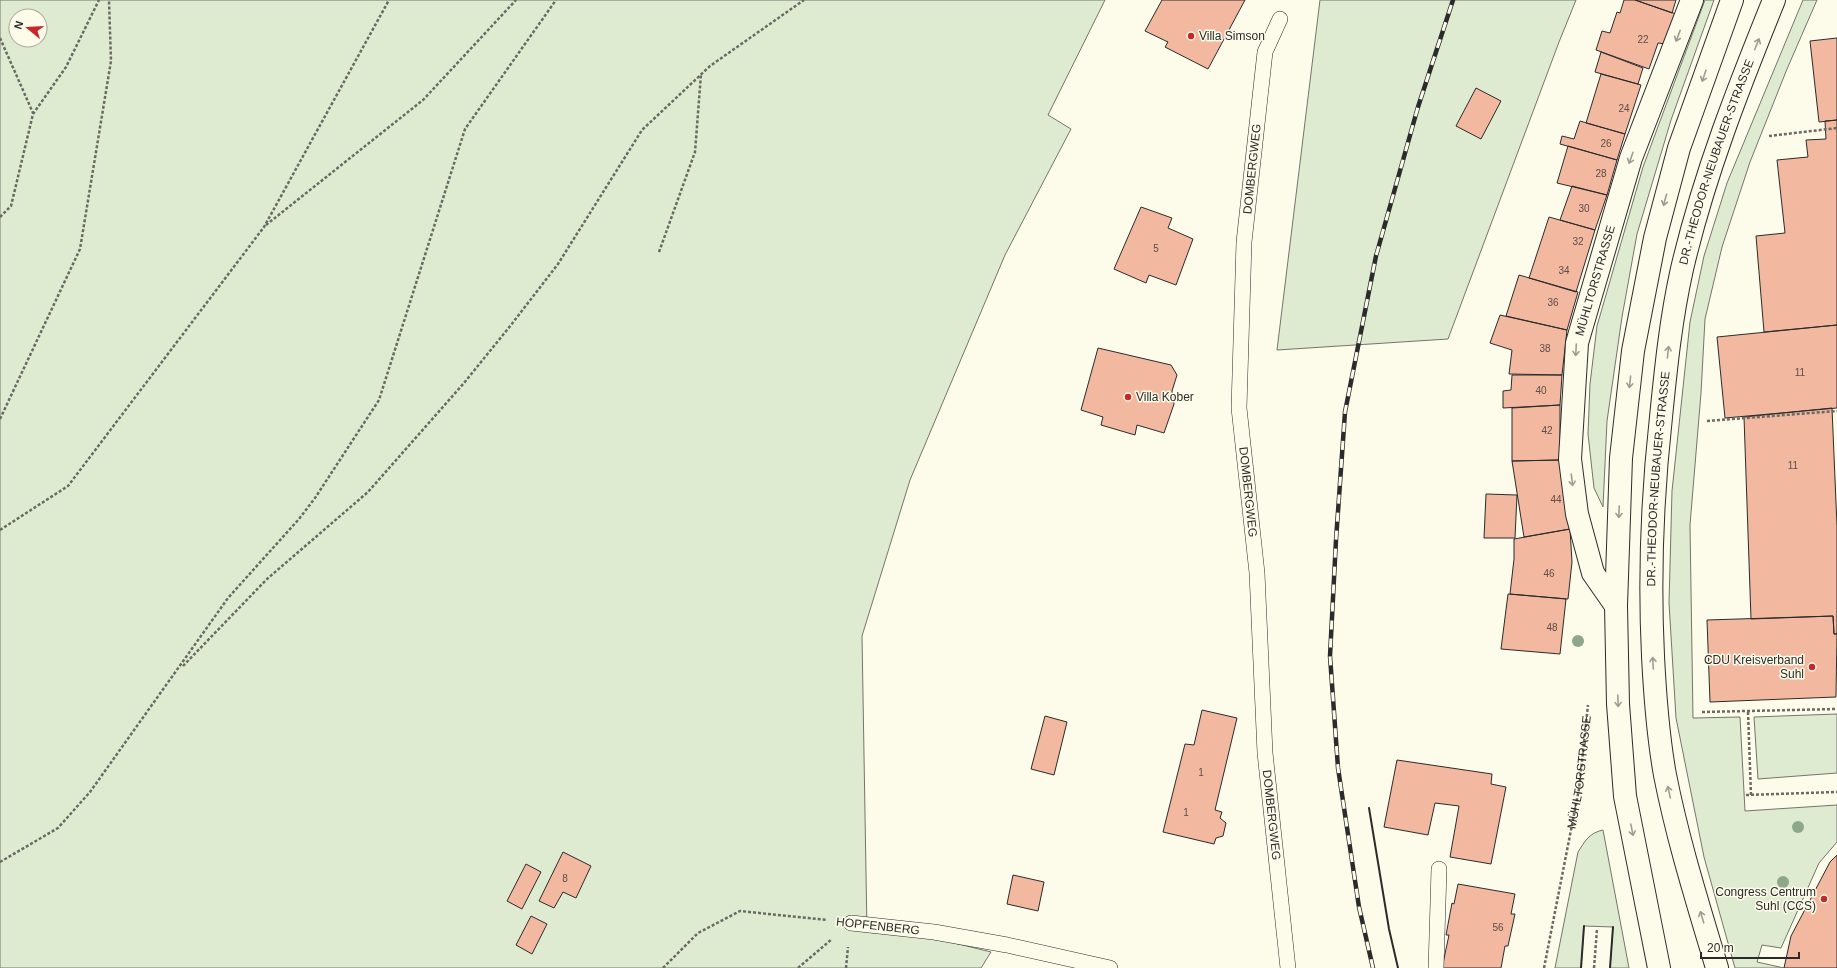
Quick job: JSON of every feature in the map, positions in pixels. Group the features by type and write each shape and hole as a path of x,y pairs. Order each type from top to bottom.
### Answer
{"main road":[{"name":"MÜHLTORSTRASSE","path":"1616,606 1593,573 1577,514 1570,459 1577,343 1631,158 1692,0"},
{"path":"1657,964 1625,796 1618,704 1616,606 1621,458 1633,351 1654,238 1679,148 1732,0"},
{"name":"DR.-THEODOR-NEUBAUER-STRASSE","path":"1717,968 1689,876 1665,775 1655,701 1651,568 1654,487 1669,338 1682,270 1699,205 1726,119 1774,0"}],"lane":[{"name":"DOMBERGWEG","path":"1280,19 1265,52 1244,242 1239,408 1257,573 1264,754 1288,968"},
{"path":"1436,968 1439,869"},
{"name":"HOPFENBERG","path":"851,923 934,932 1007,945 1110,968"}],"path":[{"path":"0,217 11,206 33,114 66,67 99,0"},
{"path":"0,419 80,249 111,61 109,0"},
{"path":"0,530 68,486 264,227 389,0"},
{"path":"264,227 423,100 516,0"},
{"path":"0,862 58,828 90,792 177,672 228,598 303,514 379,400 465,129 556,0"},
{"path":"177,672 267,579 373,486 464,382 511,325 558,264 642,130 710,66 804,0"},
{"path":"0,38 33,114"},
{"path":"659,252 695,152 702,74"},
{"path":"1769,136 1837,128"},
{"path":"1707,422 1837,411"},
{"name":"MÜHLTORSTRASSE","path":"1544,968 1579,789 1588,704"},
{"path":"1702,712 1837,709"},
{"path":"1748,712 1751,795"},
{"path":"1746,795 1837,792"},
{"name":"HOPFENBERG","path":"663,968 698,933 740,911 851,923"},
{"path":"798,968 851,923"},
{"path":"1594,968 1597,929"}],"green space":[{"path":"0,0 1105,0 1048,115 1071,129 1005,255 910,480 862,636 867,932 934,938 991,952 981,968 0,968"},
{"path":"1320,0 1576,0 1448,339 1277,350"},
{"path":"1705,0 1714,0 1671,120 1637,234 1622,317 1607,421 1603,507 1594,488 1588,434 1590,384 1597,326 1643,167"},
{"path":"1803,0 1817,0 1787,69 1750,162 1722,247 1705,319 1701,393 1690,525 1693,718 1740,717 1745,811 1837,805 1837,842 1819,863 1781,948 1762,945 1757,962 1784,968 1735,968 1704,857 1676,718 1669,603 1672,491 1690,322 1704,256 1727,183"},
{"path":"1837,714 1837,773 1758,779 1754,717"},
{"path":"1603,830 1629,968 1610,968 1613,927 1584,926 1581,968 1555,968 1578,852 1591,835"}],"building":[{"name":"Villa Simson","path":"1162,0 1245,0 1208,69 1165,47 1168,42 1145,31"},
{"path":"1624,0 1635,0 1676,14 1666,44 1658,43 1649,69 1596,50 1602,31 1610,33 1617,12 1620,13"},
{"path":"1635,0 1676,0 1672,13"},
{"path":"1837,38 1837,120 1819,122 1810,41"},
{"path":"1601,52 1643,68 1638,84 1595,72"},
{"path":"1601,74 1641,85 1625,134 1586,123"},
{"path":"1476,88 1501,101 1481,139 1456,126"},
{"path":"1837,120 1837,325 1764,332 1756,236 1785,233 1777,160 1808,157 1806,140 1826,139 1825,121"},
{"path":"1580,121 1625,134 1617,160 1560,144 1562,136 1574,139"},
{"path":"1568,146 1617,160 1607,195 1557,183"},
{"path":"1572,186 1607,195 1595,230 1560,220"},
{"path":"1141,207 1172,218 1168,228 1193,239 1176,285 1149,275 1146,283 1114,269"},
{"path":"1549,217 1595,230 1576,292 1529,278"},
{"path":"1519,275 1578,292 1567,330 1506,316"},
{"path":"1500,315 1567,330 1562,375 1509,374 1512,350 1490,343"},
{"path":"1837,325 1837,408 1725,418 1717,337"},
{"name":"Villa Kober","path":"1098,348 1171,365 1177,375 1172,391 1174,404 1164,433 1137,425 1135,435 1101,425 1103,417 1081,410"},
{"path":"1512,375 1562,375 1560,405 1503,408 1503,391 1511,390"},
{"path":"1560,405 1560,460 1512,461 1512,408"},
{"path":"1832,408 1837,526 1837,634 1834,634 1833,616 1751,619 1744,417"},
{"path":"1560,460 1570,529 1524,537 1512,461"},
{"path":"1486,494 1517,495 1515,538 1484,538"},
{"path":"1570,529 1572,562 1568,599 1510,594 1514,559 1514,539"},
{"path":"1508,594 1566,599 1560,654 1501,649"},
{"path":"1833,616 1834,634 1837,634 1836,697 1710,702 1707,620"},
{"path":"1202,710 1237,718 1215,810 1222,812 1220,818 1226,823 1223,836 1216,838 1214,844 1163,832 1185,744 1194,745"},
{"path":"1045,716 1067,722 1054,775 1031,769"},
{"path":"1397,760 1492,774 1491,784 1506,787 1491,864 1450,857 1459,806 1435,803 1428,835 1384,827"},
{"path":"563,852 591,866 576,898 563,892 554,908 539,901"},
{"name":"Congress Centrum Suhl (CCS)","path":"1837,855 1837,968 1784,968 1791,936 1830,862"},
{"path":"526,864 541,872 522,909 507,901"},
{"path":"1013,875 1044,882 1038,911 1007,904"},
{"path":"1458,884 1515,894 1511,914 1515,914 1508,946 1505,946 1501,968 1442,968 1449,935 1446,935 1452,903 1454,904"},
{"path":"531,916 547,924 532,954 516,945"}],"railway":[{"path":"1373,968 1359,907 1338,768 1330,656 1345,412 1376,256 1418,107 1453,0"}],"wall":[{"path":"1369,808 1389,929 1398,968"},
{"path":"1581,968 1584,926"},
{"path":"1610,968 1613,927"}],"place":[{"name":"Villa Simson","path":"1191,36"},
{"name":"Villa Kober","path":"1128,397"},
{"name":"CDU Kreisverband Suhl","path":"1812,667"},
{"name":"Congress Centrum Suhl (CCS)","path":"1824,899"}]}
